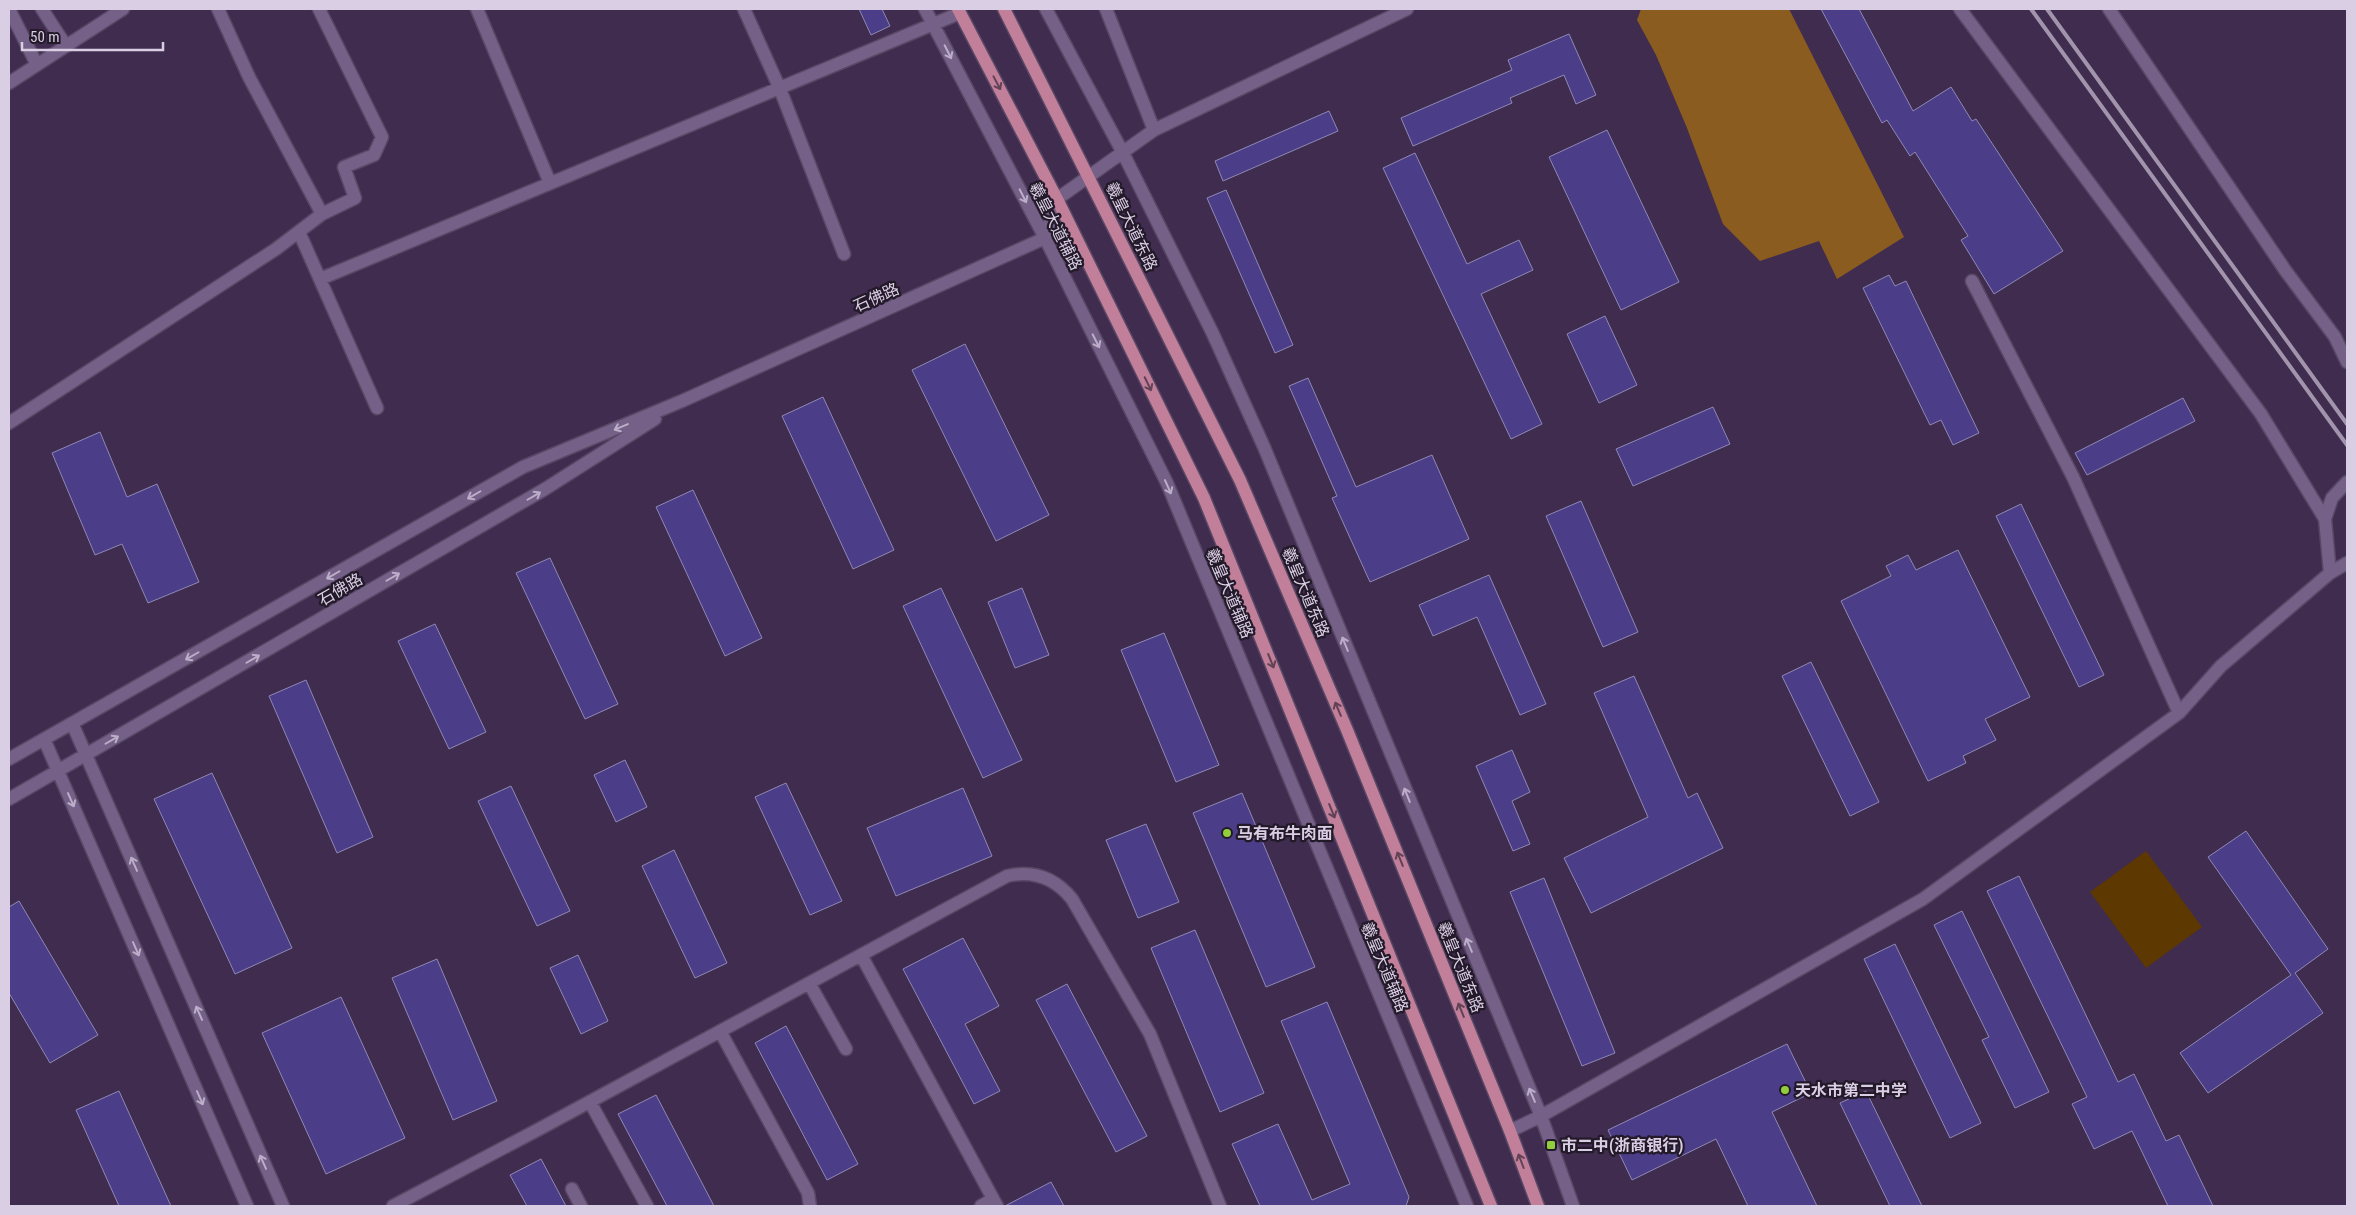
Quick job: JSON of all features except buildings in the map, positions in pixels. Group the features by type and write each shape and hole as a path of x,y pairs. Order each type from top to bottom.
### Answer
{"main road":[{"name":"羲皇大道东路","path":"1004,9 1090,176 1240,480 1347,730 1510,1131 1538,1206"},
{"path":"959,11 1057,199 1204,498 1413,1009 1491,1206"}],"street":[{"path":"9,9 37,64"},
{"path":"42,9 66,46"},
{"path":"9,83 123,9"},
{"path":"218,9 249,77 322,214"},
{"path":"9,423 276,249 322,214 355,198 344,167 374,155 382,137 319,9"},
{"path":"476,9 550,184"},
{"path":"744,9 780,88 844,254"},
{"name":"羲皇大道辅路","path":"925,9 1045,238 1166,483 1467,1206"},
{"path":"1046,9 1123,153 1213,334 1264,447 1540,1116 1573,1206"},
{"path":"1106,9 1154,130"},
{"path":"1045,238 1057,199 1154,130 1408,9"},
{"path":"1960,9 2261,414 2325,520"},
{"path":"2109,9 2285,270 2335,337 2347,362"},
{"path":"320,279 934,25 959,11"},
{"path":"299,232 377,408"},
{"name":"石佛路","path":"9,759 523,467 682,401 1045,238"},
{"path":"1972,281 2073,477 2179,713"},
{"name":"石佛路","path":"9,799 546,489 682,401"},
{"path":"2330,573 2325,520 2332,498 2347,482"},
{"path":"1510,1131 1540,1116 1923,899 2179,713 2221,666 2330,573 2347,563"},
{"path":"72,723 283,1206"},
{"path":"44,740 248,1206"},
{"path":"393,1206 590,1102 1007,876 1017,874 1038,875 1057,884 1072,899 1150,1034 1220,1206"},
{"path":"861,955 995,1203 981,1206"},
{"path":"809,983 846,1049"},
{"path":"720,1032 808,1192 810,1206"},
{"path":"590,1102 647,1206"},
{"path":"572,1189 580,1206"}],"shaded area":[{"path":"1641,9 1789,9 1904,237 1837,279 1819,241 1760,261 1723,224 1687,128 1656,55 1637,20"},
{"path":"2146,851 2202,927 2146,968 2090,892"}],"railway":[{"path":"2031,9 2347,445"},
{"path":"2047,9 2347,424"}],"place":[{"name":"马有布牛肉面","path":"1227,833"},
{"name":"天水市第二中学","path":"1785,1090"},
{"name":"市二中(浙商银行)","path":"1551,1145"}]}
